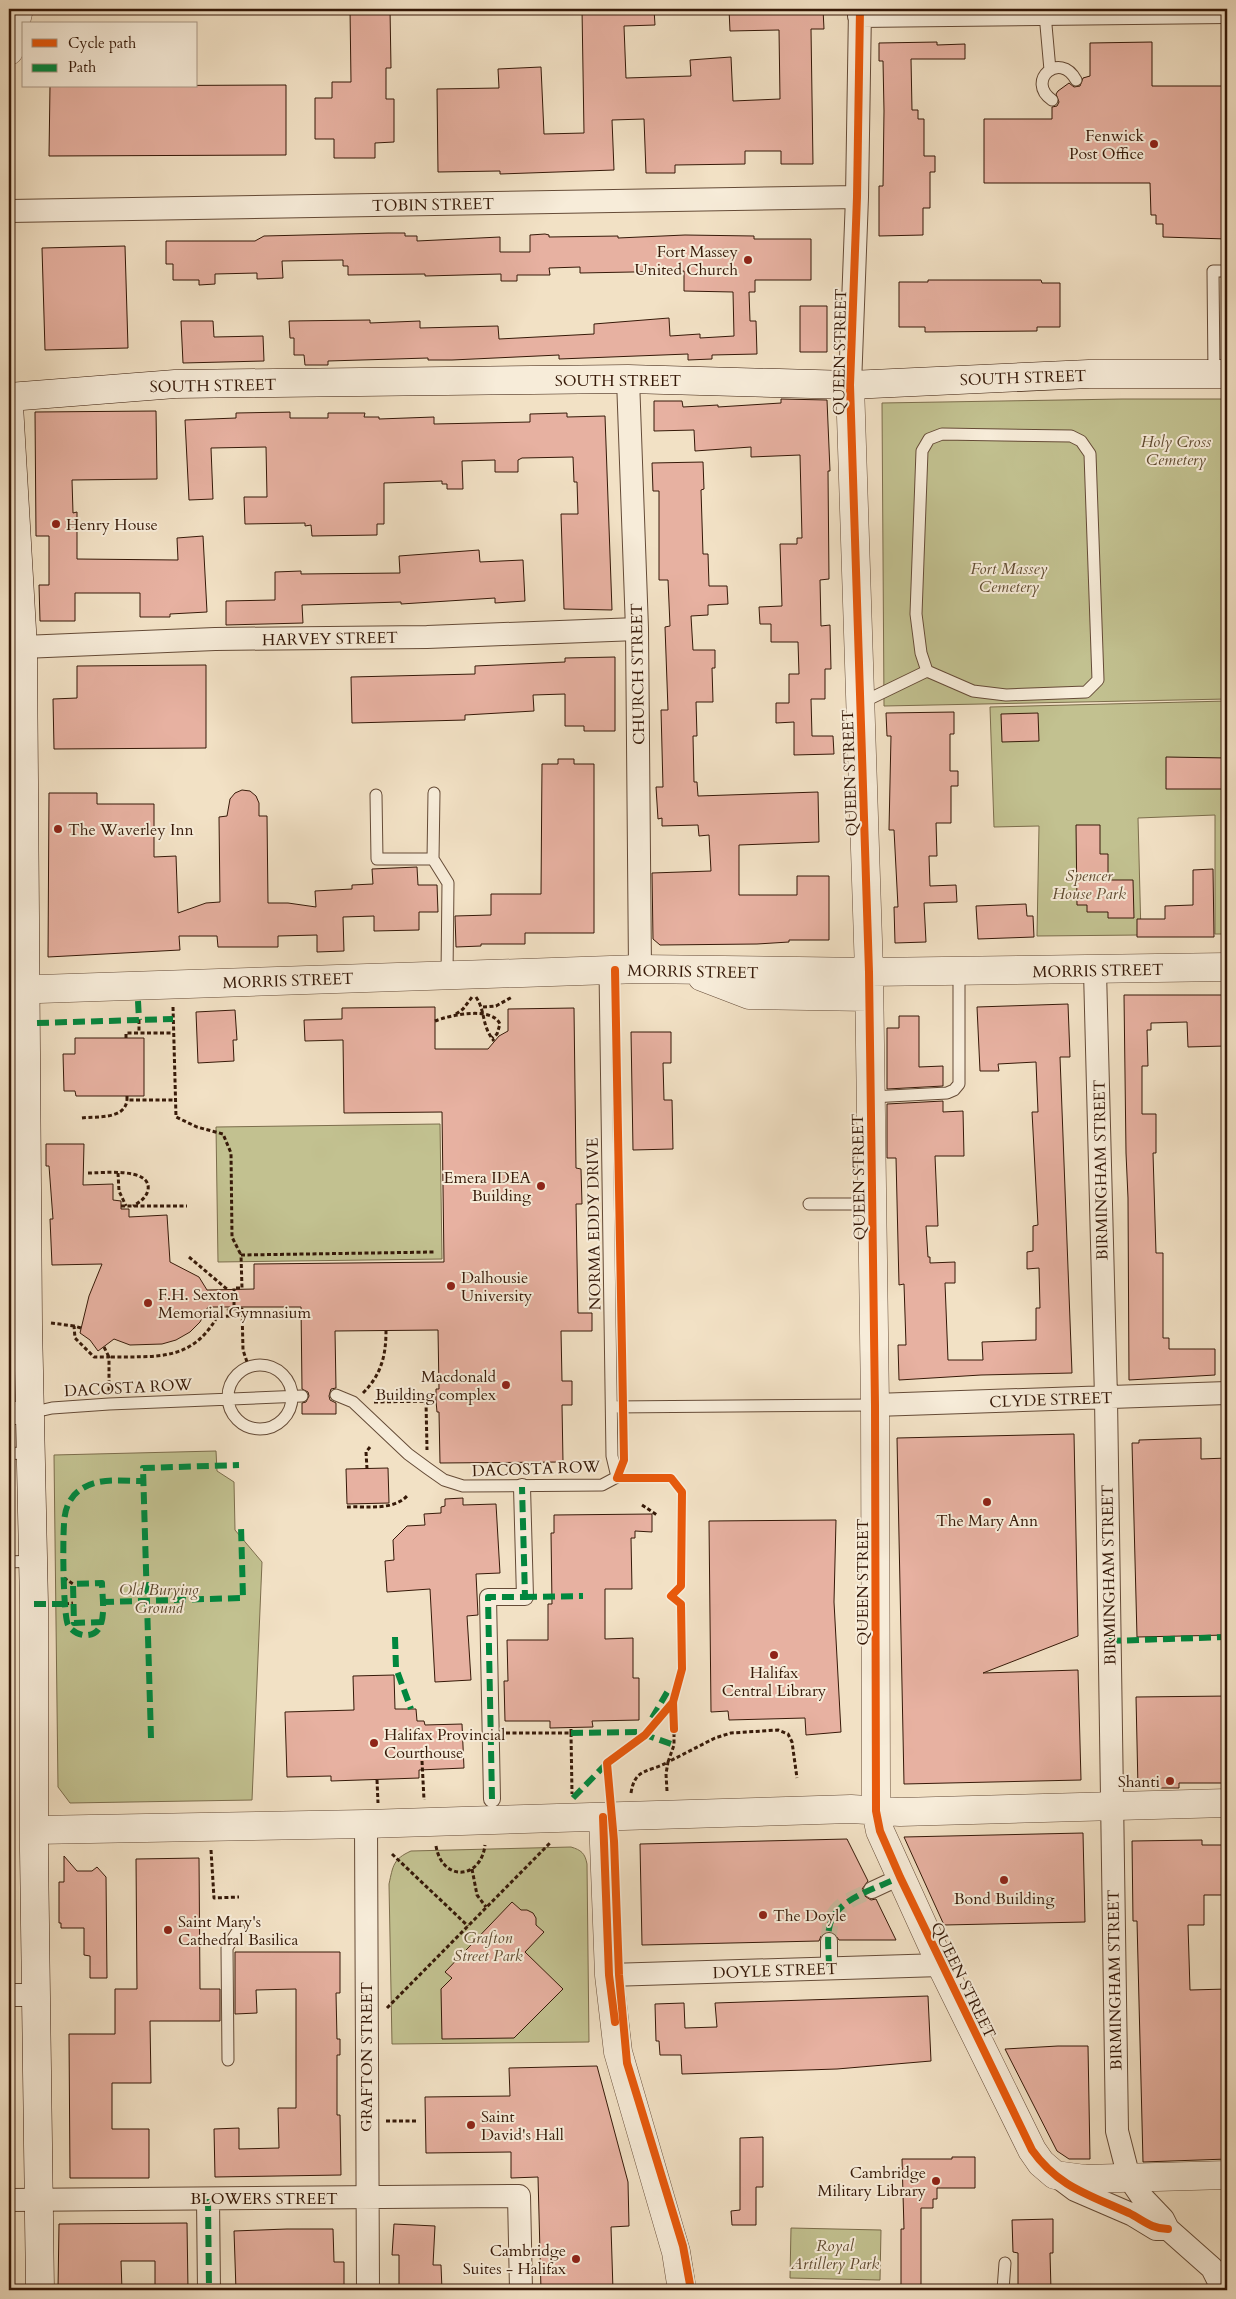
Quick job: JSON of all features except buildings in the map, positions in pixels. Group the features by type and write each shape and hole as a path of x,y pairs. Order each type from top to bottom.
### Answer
{"street":[{"path":"9,51 19,9"},
{"path":"860,12 1045,14 1227,12"},
{"name":"QUEEN STREET","path":"860,12 857,197 850,385 869,985 875,1405 876,1811 880,1831 941,1965 1032,2150 1041,2163 1075,2190 1133,2215 1156,2229 1168,2229"},
{"name":"TOBIN STREET","path":"9,211 857,197"},
{"name":"SOUTH STREET","path":"9,397 175,384 628,379 850,385 1089,374 1221,374"},
{"name":"CHURCH STREET","path":"628,379 637,629 640,969"},
{"path":"9,405 23,647 17,991 19,1453 21,1561 35,1830 40,2290"},
{"name":"HARVEY STREET","path":"23,647 215,639 427,637 637,629"},
{"name":"MORRIS STREET","path":"17,991 172,984 640,969 869,985 959,972 1227,967"},
{"name":"BIRMINGHAM STREET","path":"1095,970 1106,1398 1117,2131 1129,2178"},
{"name":"CLYDE STREET","path":"875,1405 1227,1393"},
{"path":"492,1800 488,1597 525,1597 522,1486"},
{"path":"35,1830 372,1813 603,1817 851,1809 910,1812 1227,1803"},
{"name":"GRAFTON STREET","path":"368,2290 367,2197 372,1813"},
{"path":"603,1817 609,1975 618,2052 676,2252 682,2290"},
{"path":"872,1890 900,1877"},
{"path":"829,1941 829,1968"},
{"name":"DOYLE STREET","path":"609,1975 941,1965"},
{"path":"9,1995 36,1995"},
{"path":"1055,2175 1085,2179 1227,2175"},
{"name":"QUEEN STREET","path":"1129,2178 1142,2197 1163,2219 1168,2229 1212,2268 1223,2290"},
{"name":"BLOWERS STREET","path":"9,2200 519,2196 520,2290"},
{"path":"208,2199 209,2290"}],"lane":[{"path":"1045,14 1050,70"},
{"path":"1052,100 1046,96 1042,86 1044,75 1050,70 1064,68 1076,80"},
{"path":"1221,374 1214,271 1227,271"},
{"path":"861,703 927,671 973,691 1006,695 1086,692 1098,680 1090,454 1081,441 1071,436 942,434 929,440 922,451 916,614 921,653 927,671"},
{"path":"376,794 377,859 433,859"},
{"path":"434,794 433,859 448,883 447,975"},
{"name":"NORMA EDDY DRIVE","path":"605,970 612,1456 617,1477"},
{"path":"871,1097 947,1093 954,1090 958,1084 959,972"},
{"path":"809,1204 872,1204"},
{"path":"259,1366 278,1371 297,1397 280,1422 262,1429 252,1428 236,1418 228,1399 229,1389 240,1372 259,1366"},
{"name":"DACOSTA ROW","path":"336,1395 353,1402 408,1454 427,1468 444,1480 463,1486 602,1485 617,1477"},
{"name":"DACOSTA ROW","path":"19,1413 52,1408 109,1404 297,1397"},
{"path":"612,1407 875,1405"},
{"path":"228,2060 227,1948 239,1929"},
{"path":"1003,2290 1005,2263"}],"path":[{"path":"172,984 176,1117 197,1127 223,1134 231,1153 232,1237 241,1255 242,1288 234,1288 234,1309 242,1309 243,1350 249,1368"},
{"path":"455,1015 469,1002 474,992"},
{"path":"435,1021 455,1015 483,1014 495,1017 500,1024 493,1040 485,1027 483,1014 483,1007 504,1003 515,993"},
{"path":"139,1020 139,1033"},
{"path":"126,1038 126,1033 173,1033"},
{"path":"82,1118 109,1116 120,1112 127,1105 127,1098 175,1100"},
{"path":"88,1173 139,1175 147,1181 148,1192 145,1197 133,1206"},
{"path":"118,1173 119,1191 126,1206"},
{"path":"121,1206 186,1206"},
{"path":"241,1255 435,1252"},
{"path":"189,1257 228,1290"},
{"path":"207,1299 234,1299"},
{"path":"228,1308 229,1316"},
{"path":"81,1328 74,1326 75,1338 94,1357 163,1356 182,1351 196,1344 209,1330 216,1317 242,1316"},
{"path":"353,1402 375,1381 386,1350 386,1331"},
{"path":"104,1347 109,1357 109,1404"},
{"path":"426,1401 427,1468"},
{"path":"353,1402 436,1401"},
{"path":"367,1469 366,1452 370,1447"},
{"path":"347,1506 394,1505 402,1502 408,1495"},
{"path":"642,1505 657,1515"},
{"path":"64,1578 73,1584"},
{"path":"65,1604 73,1603"},
{"path":"667,1794 666,1774 674,1744 674,1720"},
{"path":"571,1728 572,1798"},
{"path":"632,1816 633,1781 637,1775 668,1762 715,1738 732,1733 778,1730 788,1734 792,1742 797,1778"},
{"path":"510,1733 571,1733"},
{"path":"422,1761 424,1802"},
{"path":"372,1813 377,1780"},
{"path":"385,2010 550,1843"},
{"path":"436,1846 438,1859 448,1869 458,1872 472,1869 480,1860 485,1845"},
{"path":"211,1849 214,1898 239,1897"},
{"path":"392,1854 468,1926"},
{"path":"472,1869 477,1895 486,1908"},
{"path":"392,2121 418,2121"}],"green space":[{"name":"Fort Massey Cemetery","path":"1227,399 1227,699 884,706 882,403"},
{"name":"Spencer House Park","path":"1227,701 1227,934 1215,934 1215,815 1138,818 1141,935 1037,936 1039,826 994,827 990,707"},
{"path":"440,1124 442,1259 218,1262 216,1127"},
{"name":"Old Burying Ground","path":"216,1451 217,1471 234,1482 235,1530 262,1562 252,1800 70,1803 58,1787 54,1455"},
{"name":"Grafton Street Park","path":"571,1847 582,1853 587,1864 589,2042 392,2044 389,1884 397,1860 411,1851"},
{"name":"Royal Artillery Park","path":"791,2228 881,2230 880,2280 790,2278"}],"tunnel":[{"path":"829,1941 831,1920 840,1907 846,1902 872,1890"}],"marked path":[{"path":"138,1001 139,1020"},
{"path":"37,1023 173,1019"},
{"path":"151,1738 143,1468 239,1465"},
{"path":"103,1622 74,1623 73,1584 102,1583 103,1616 101,1624 97,1631 92,1634 79,1634 68,1625 65,1605 64,1571 64,1523 66,1512 74,1495 94,1483 102,1481 143,1481"},
{"path":"492,1799 488,1597 525,1597 522,1487"},
{"path":"102,1602 243,1598 241,1526"},
{"path":"525,1597 583,1596"},
{"path":"34,1604 65,1604"},
{"path":"395,1637 396,1668 411,1709"},
{"path":"1109,1641 1227,1637"},
{"path":"652,1718 669,1689"},
{"path":"571,1733 637,1732 674,1745"},
{"path":"573,1798 608,1762"},
{"path":"829,1967 829,1929 832,1919 838,1910 857,1896 900,1877"},
{"path":"208,2199 209,2290"}],"cycle path":[{"path":"860,9 857,197 850,385 869,972 875,1405 876,1811 880,1831 900,1877 1032,2150 1053,2173 1076,2189 1129,2213 1152,2226 1168,2229"},
{"path":"615,970 624,1460 617,1478 671,1478 682,1492 681,1586 671,1596 681,1604 682,1669 673,1702 674,1729"},
{"path":"673,1702 645,1735 607,1763 614,1841 619,1975 627,2063 683,2246 691,2290"},
{"path":"603,1817 609,1975 615,2022"}],"place":[{"name":"Fenwick Post Office","path":"1154,144"},
{"name":"Fort Massey United Church","path":"748,260"},
{"name":"Henry House","path":"56,524"},
{"name":"The Waverley Inn","path":"58,829"},
{"name":"Emera IDEA Building","path":"541,1186"},
{"name":"Dalhousie University","path":"451,1286"},
{"name":"F.H. Sexton Memorial Gymnasium","path":"148,1303"},
{"name":"Macdonald Building complex","path":"506,1385"},
{"name":"The Mary Ann","path":"987,1502"},
{"name":"Halifax Central Library","path":"774,1655"},
{"name":"Halifax Provincial Courthouse","path":"374,1743"},
{"name":"Shanti","path":"1170,1781"},
{"name":"Bond Building","path":"1004,1880"},
{"name":"The Doyle","path":"763,1915"},
{"name":"Saint Mary's Cathedral Basilica","path":"168,1930"},
{"name":"Saint David's Hall","path":"471,2125"},
{"name":"Cambridge Military Library","path":"936,2181"},
{"name":"Cambridge Suites - Halifax","path":"576,2259"}],"park label":[{"name":"Holy Cross Cemetery","path":"1176,450"}]}
